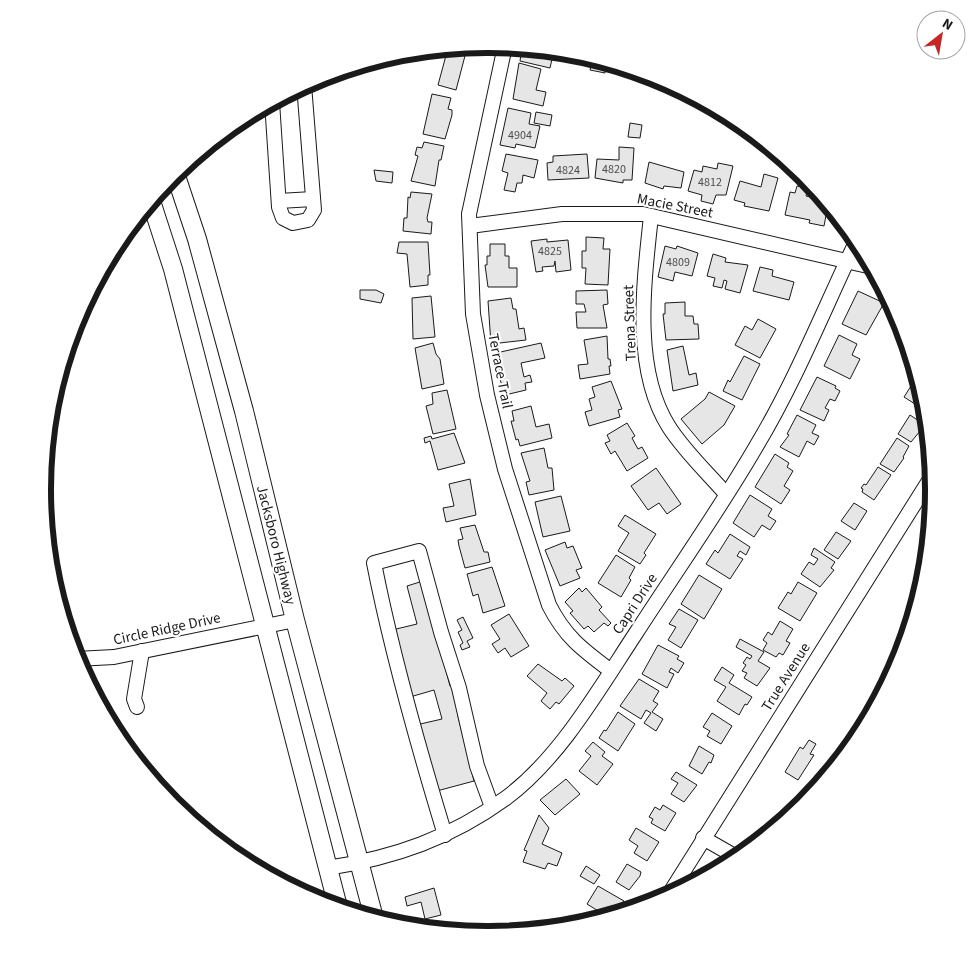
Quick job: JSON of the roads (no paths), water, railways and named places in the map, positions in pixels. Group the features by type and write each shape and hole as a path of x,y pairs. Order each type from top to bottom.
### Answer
{"main road":[{"name":"Jacksboro Highway","path":"178,182 197,238 244,412 295,620 372,910"},
{"name":"Jacksboro Highway","path":"154,210 173,269 336,898"}],"street":[{"name":"Terrace Trail","path":"502,53 470,214 473,314 487,395 505,469 548,605 559,625 574,642 611,671"},
{"path":"273,110 279,201 283,218 293,223 308,220 314,210 305,94"},
{"path":"279,201 313,199"},
{"name":"Macie Street","path":"470,226 562,214 643,214 862,265"},
{"name":"Trena Street","path":"651,216 645,277 644,326 646,362 655,394 667,425 683,448 726,494"},
{"name":"Capri Drive","path":"328,868 358,863 433,841 445,835 492,807 529,778 554,752 611,671 758,445 809,346 853,249"},
{"name":"True Avenue","path":"676,884 925,487"},
{"path":"445,835 423,762 384,614 374,563 419,551 441,632 459,688 477,766 492,807"},
{"name":"Circle Ridge Drive","path":"85,659 114,657 295,620"},
{"path":"137,707 134,699 142,651"},
{"path":"703,838 730,854"}]}
